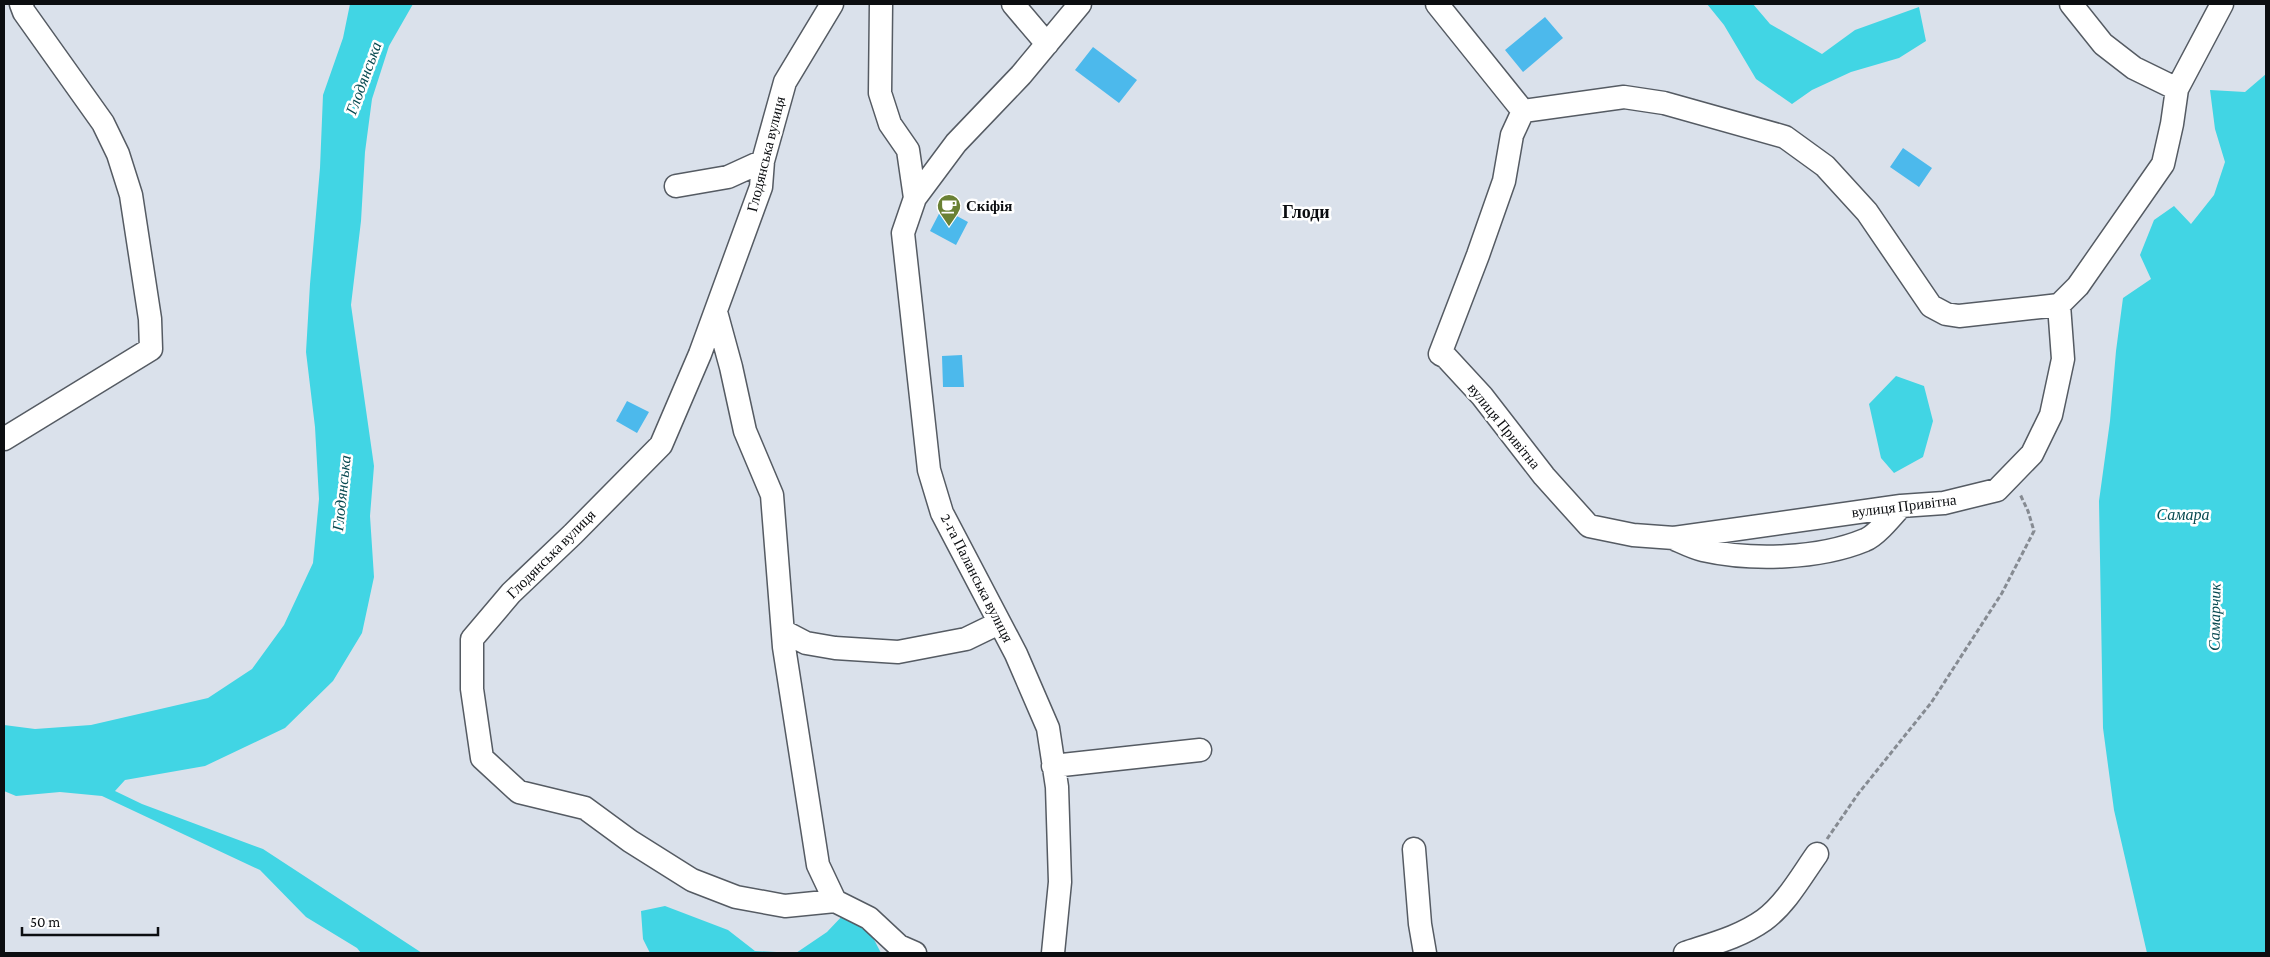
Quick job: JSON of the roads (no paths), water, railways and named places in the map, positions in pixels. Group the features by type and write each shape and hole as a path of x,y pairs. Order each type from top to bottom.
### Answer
{"street":[{"path":"4,439 151,349 150,320 131,195 118,154 104,123 24,12 21,4"},
{"name":"Глодянська вулиця","path":"832,4 785,82 763,161 761,187 700,354 661,444 511,593 472,639 472,689 482,758 519,792 584,808 630,841 692,880 736,897 785,906 835,901"},
{"path":"881,4 880,92 890,124 908,150 914,198"},
{"path":"1013,4 1047,44"},
{"path":"914,198 956,143 1021,75 1080,4"},
{"path":"1437,4 1523,111 1624,97 1664,103 1784,137 1825,166 1867,212 1931,306 1946,314 1959,316 2059,305 2078,286 2163,164 2172,124 2177,89 2222,4"},
{"path":"2071,4 2103,44 2134,68 2177,89"},
{"name":"вулиця Привітна","path":"1523,111 1512,135 1501,191 1440,354 1446,357 1482,396 1544,476 1589,526 1633,536 1674,538 1901,506 1944,503 1997,490 2032,454 2051,415 2063,359 2059,305"},
{"path":"676,186 728,177 763,161"},
{"name":"2-га Паланська вулиця","path":"914,198 903,233 929,470 942,514 1016,654 1048,728 1056,787 1060,882 1053,953"},
{"path":"716,312 731,367 744,430 772,495 783,631 818,865 835,901 869,918 899,946 915,953"},
{"path":"1674,538 1701,550 1737,556 1781,556 1825,551 1867,540 1901,506"},
{"path":"783,631 806,643 835,648 898,652 966,639 999,623"},
{"path":"1054,766 1200,750"},
{"path":"1414,849 1420,924 1426,953"},
{"path":"1685,953 1733,937 1765,920 1786,897 1817,854"}],"water":[{"name":"Глодянська","path":"350,4 413,4 389,46 372,99 365,152 361,221 351,305 374,466 370,516 374,577 362,633 333,681 285,728 205,766 125,780 115,791 142,804 263,849 422,953 361,953 357,948 306,917 260,870 102,796 60,792 16,796 4,791 4,725 35,729 91,725 208,698 252,669 284,625 313,563 319,499 315,427 306,352 310,284 320,168 323,95 343,38"},
{"path":"1707,4 1753,4 1770,24 1822,54 1855,30 1919,7 1926,41 1899,58 1851,72 1812,90 1792,104 1756,79 1724,25"},
{"name":"Самара","path":"2266,74 2266,953 2147,953 2114,810 2103,728 2099,501 2110,421 2123,298 2151,279 2140,255 2154,220 2174,206 2191,224 2214,195 2225,162 2215,129 2210,90 2245,92"},
{"path":"1896,376 1924,386 1933,421 1923,457 1894,473 1881,458 1869,404"},
{"path":"665,906 728,930 755,951 796,953 650,953 643,939 641,911"},
{"path":"845,913 867,926 881,953 796,953 827,932"}],"place":[{"name":"Скіфія","path":"949,227"}],"district":[{"name":"Глоди","path":"1306,212"}],"water label":[{"name":"Самарчик","path":"2214,617"}]}
